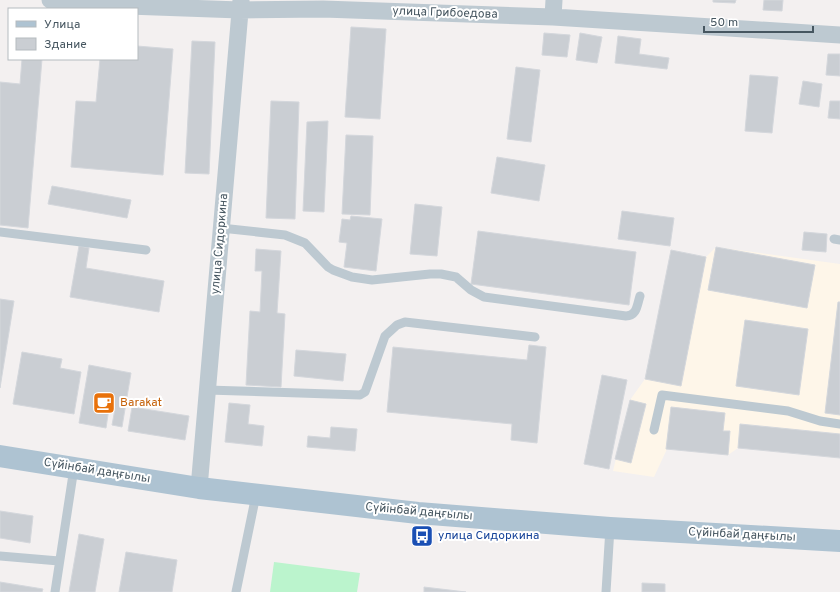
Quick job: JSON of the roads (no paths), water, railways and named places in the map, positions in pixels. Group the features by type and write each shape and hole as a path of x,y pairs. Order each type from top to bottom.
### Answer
{"main road":[{"name":"Сүйінбай даңғылы","path":"0,456 199,488 418,513 610,528 840,541"}],"street":[{"name":"улица Грибоедова","path":"50,0 128,6 241,5 554,17 840,35"},
{"path":"554,0 554,17"},
{"name":"улица Сидоркина","path":"199,488 241,5"}],"lane":[{"path":"221,228 285,235 294,238 305,243 328,267 352,277 372,280 441,274 456,277 471,290 484,297 626,316 631,316 634,314 640,296"},
{"path":"0,232 146,250"},
{"path":"207,390 360,395 364,392 385,336 397,325 405,322 535,337"},
{"path":"654,430 662,395 788,411 820,421 840,424"},
{"path":"54,592 74,468"},
{"path":"236,592 256,495"},
{"path":"606,592 610,528"},
{"path":"0,556 60,560"}],"place":[{"name":"Barakat","path":"104,403"},
{"name":"улица Сидоркина","path":"422,536"}]}
